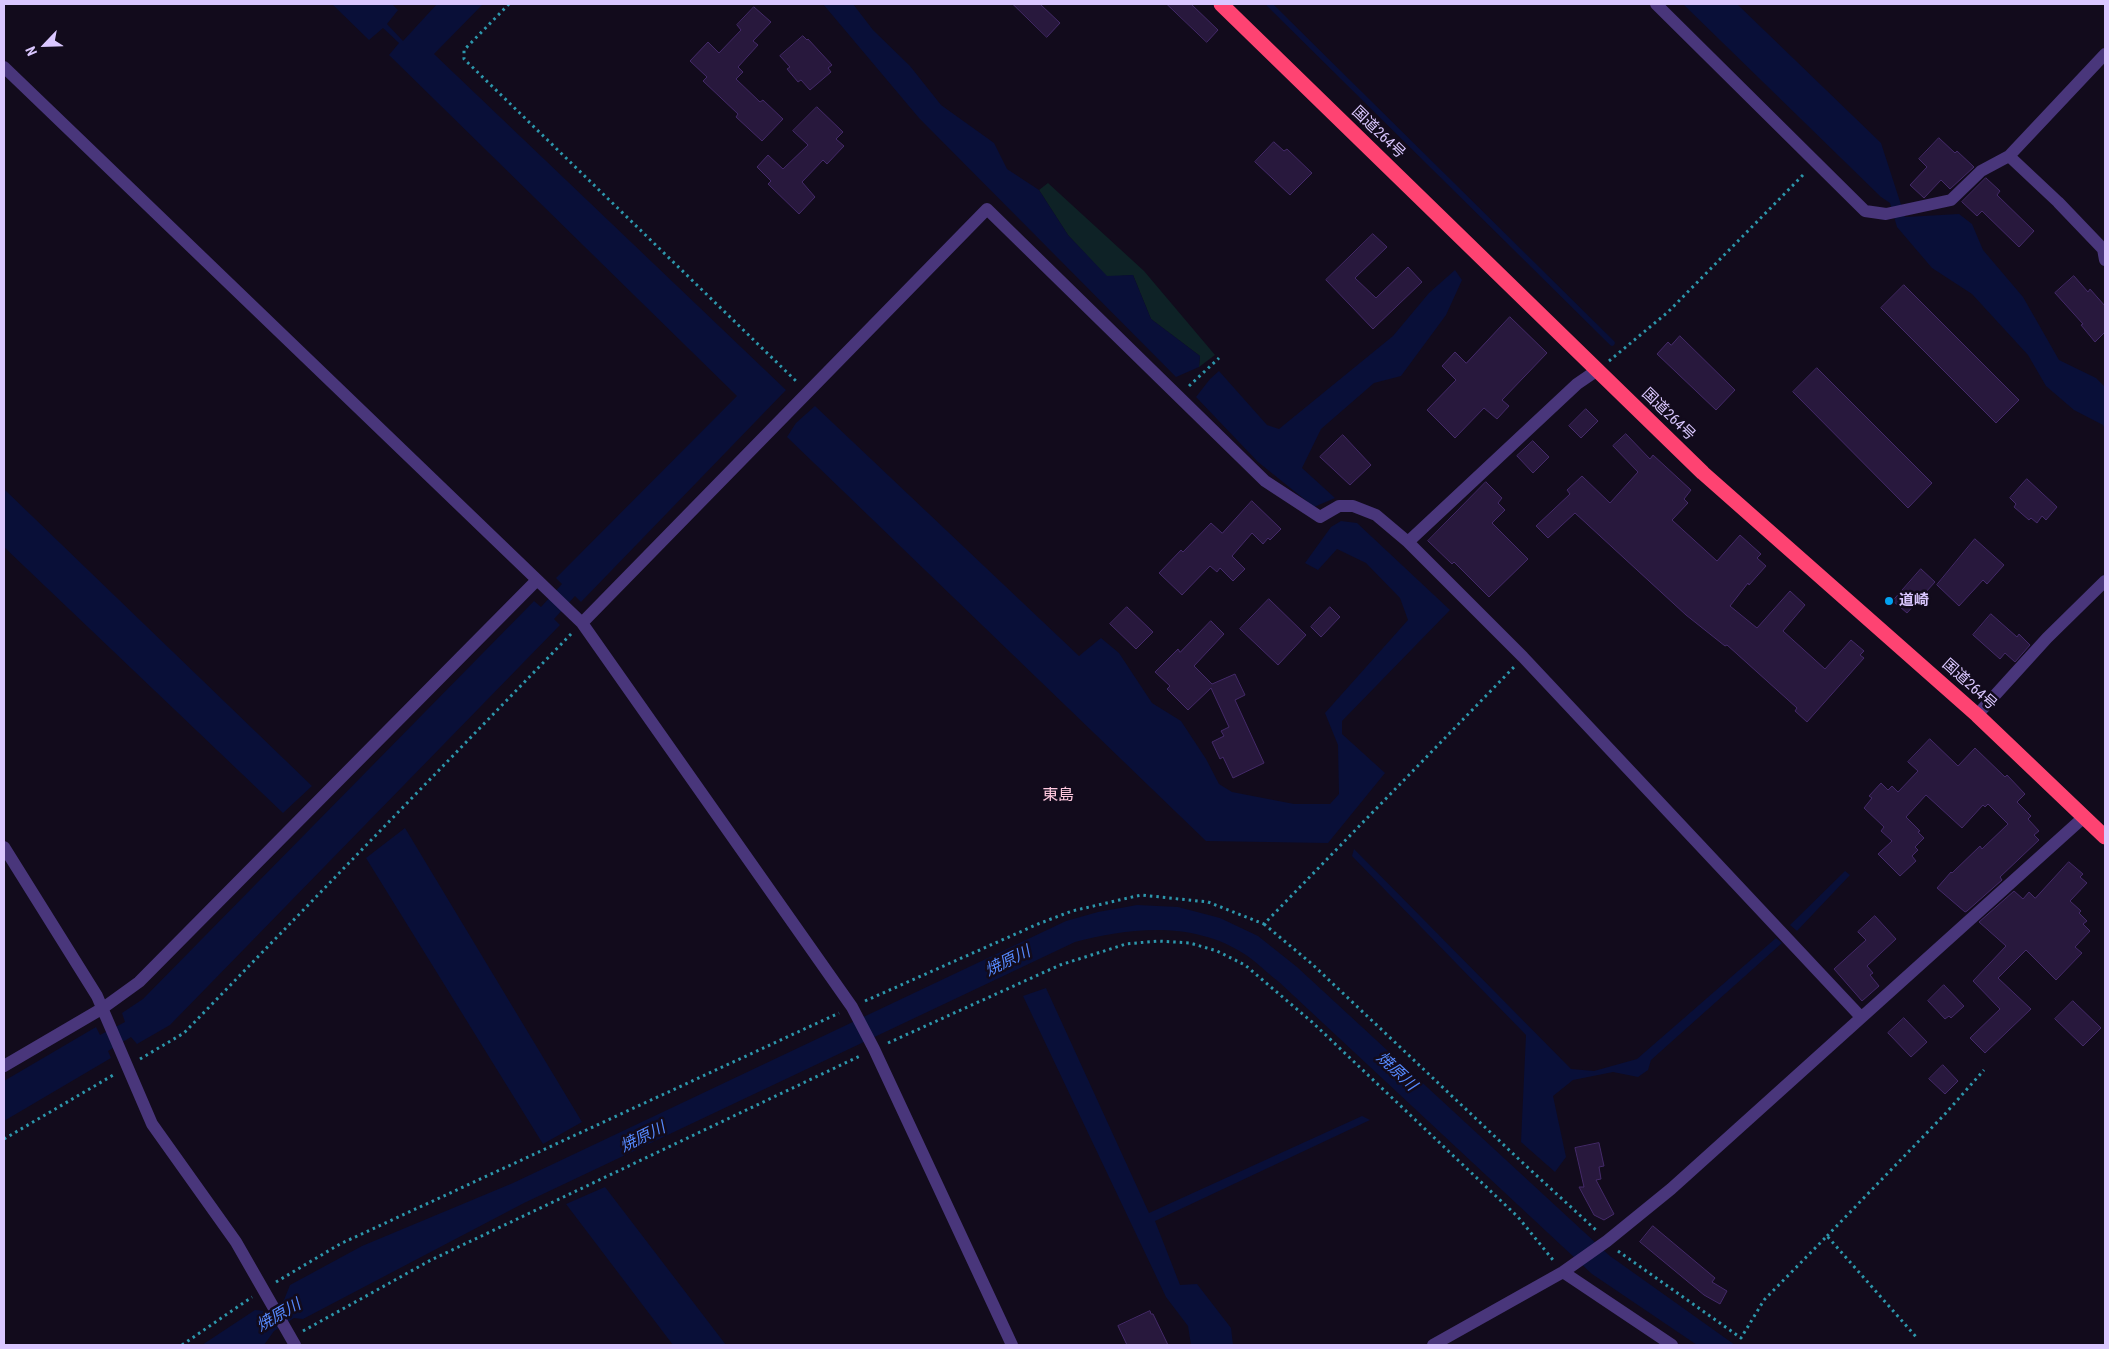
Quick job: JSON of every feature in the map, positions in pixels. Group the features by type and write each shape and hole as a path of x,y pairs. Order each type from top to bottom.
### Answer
{"highway":[{"name":"国道264号","path":"1221,4 1596,371 1703,473 1977,715 2105,837"}],"street":[{"path":"1656,4 1865,211 1886,214 1951,200 1981,171 2009,156 2105,54"},
{"path":"4,67 582,623 852,1007 874,1049 1012,1345"},
{"path":"2009,156 2058,202 2103,249 2105,260"},
{"path":"582,623 986,209 1265,481 1320,517 1340,506 1346,505 1376,515 1408,542 1523,658 1861,1017"},
{"path":"1408,542 1577,384 1596,371"},
{"path":"4,1066 103,1008 139,982 537,580"},
{"path":"1977,715 2047,638 2105,581"},
{"path":"1432,1345 1563,1272 1608,1240 1671,1189 2084,817"},
{"path":"4,847 97,996 152,1124 236,1242 293,1341"},
{"path":"1563,1272 1672,1345"}],"path":[{"path":"509,4 464,50 464,59 807,392"},
{"path":"1596,371 1668,312 1816,162"},
{"path":"1178,396 1219,358"},
{"path":"4,1139 184,1033 582,623"},
{"path":"1264,924 1523,658"},
{"path":"182,1345 263,1289 340,1244 852,1007 1038,924 1072,911 1141,895 1208,902 1264,924 1312,964 1623,1256 1741,1338 1764,1300 1945,1114 1984,1070"},
{"path":"293,1341 431,1260 874,1049 1060,965 1126,944 1158,941 1190,943 1217,951 1245,965 1312,1022 1518,1216 1563,1272"},
{"path":"1827,1236 1918,1339"}],"green space":[{"path":"1048,183 1144,271 1215,355 1199,367 1200,356 1151,319 1133,275 1107,277 1068,235 1039,190"}],"water":[{"path":"332,4 392,4 398,10 387,24 403,41 437,4 483,4 434,54 786,390 581,602 575,596 554,619 560,625 170,1025 137,1044 131,1037 108,1051 111,1058 4,1121 4,1081 96,1027 100,1035 125,1022 122,1013 143,999 534,601 541,607 562,584 556,578 737,396 389,55 399,43 383,28 369,40"},
{"path":"823,4 853,4 873,30 910,66 941,105 994,143 1007,169 1039,190 1068,235 1107,276 1133,275 1151,319 1200,356 1199,367 1176,377 919,118"},
{"path":"1683,4 1737,4 1881,143 1905,217 1959,214 1972,224 1983,250 2023,297 2059,360 2096,378 2105,387 2105,430 2103,425 2074,410 2046,386 2028,355 1972,294 1932,268 1897,227 1890,203 1881,197"},
{"path":"1455,270 1462,280 1446,315 1401,376 1374,383 1321,429 1302,468 1335,498 1314,507 1258,462 1196,397 1219,371 1267,425 1279,429 1393,336 1429,293"},
{"path":"815,406 1079,656 1101,638 1119,653 1152,703 1181,721 1206,759 1219,784 1232,792 1294,804 1330,804 1339,794 1338,745 1325,713 1408,620 1400,598 1366,563 1337,549 1318,570 1305,563 1331,527 1341,521 1357,523 1450,610 1342,721 1342,734 1385,773 1328,843 1206,841 787,437 796,423"},
{"path":"4,489 312,786 283,813 4,547"},
{"path":"405,828 582,1122 543,1144 366,858"},
{"path":"1354,849 1571,1069 1594,1071 1637,1059 1776,938 1782,943 1651,1060 1648,1070 1638,1077 1613,1072 1573,1080 1553,1096 1566,1157 1555,1172 1521,1142 1526,1035 1352,856"},
{"path":"1845,871 1850,875 1797,931 1790,925"},
{"name":"焼原川","path":"1137,905 1178,907 1220,918 1258,936 1297,967 1610,1256 1735,1345 1697,1345 1592,1274 1279,982 1246,955 1226,944 1206,937 1162,930 1118,933 1075,942 524,1203 303,1319 294,1318 274,1331 264,1345 202,1345 255,1310 266,1311 284,1300 290,1285 362,1246 513,1183 1066,921 1098,912"},
{"path":"1046,988 1149,1213 1362,1116 1370,1120 1155,1221 1180,1285 1197,1284 1231,1328 1233,1345 1191,1345 1188,1326 1166,1297 1023,996"},
{"path":"605,1187 726,1345 673,1345 566,1204"}],"building":[{"path":"1013,4 1040,4 1060,23 1047,37"},
{"path":"1167,4 1191,4 1218,30 1207,42"},
{"path":"754,7 771,22 753,41 758,45 738,67 743,72 736,79 760,102 763,100 783,119 762,141 736,117 738,114 703,81 707,77 690,61 708,42 719,53 741,30 737,25"},
{"path":"803,36 832,65 828,68 831,72 810,90 801,80 798,82 787,69 790,67 780,56"},
{"path":"817,107 843,132 836,139 844,146 827,164 823,160 802,182 815,197 799,214 768,184 771,181 757,167 768,155 783,169 808,145 793,131"},
{"path":"1939,138 1974,167 1950,189 1941,180 1924,198 1910,185 1927,167 1919,159"},
{"path":"1274,142 1284,151 1287,149 1312,173 1290,195 1255,162"},
{"path":"1986,178 2000,191 1997,195 2034,231 2019,247 1982,211 1977,216 1962,202"},
{"path":"1373,234 1387,247 1355,278 1376,298 1408,267 1422,282 1373,329 1326,280"},
{"path":"2074,276 2088,292 2090,289 2105,306 2105,332 2095,342 2081,325 2083,324 2055,293"},
{"path":"1904,285 2019,400 1996,423 1881,308"},
{"path":"1510,317 1547,353 1502,400 1509,406 1497,419 1484,408 1455,438 1427,410 1456,380 1442,366 1455,352 1466,363"},
{"path":"1680,336 1735,390 1716,410 1657,354 1668,342 1671,345"},
{"path":"1817,368 1932,483 1908,508 1793,392"},
{"path":"1586,409 1598,421 1581,438 1569,426"},
{"path":"1626,434 1650,459 1653,455 1691,490 1684,499 1688,503 1672,520 1717,561 1740,535 1761,554 1757,558 1766,566 1749,585 1748,583 1730,606 1757,628 1790,591 1805,605 1783,631 1825,669 1851,640 1864,651 1860,655 1864,658 1807,722 1795,711 1797,708 1727,645 1725,646 1686,615 1575,513 1548,538 1536,526 1570,494 1567,490 1582,476 1610,503 1638,472 1613,446"},
{"path":"1343,435 1371,465 1350,485 1320,457"},
{"path":"1533,441 1549,457 1533,473 1517,456"},
{"path":"2027,479 2057,507 2046,520 2042,516 2037,523 2031,518 2029,520 2014,507 2016,504 2010,498"},
{"path":"1486,482 1502,498 1498,503 1505,510 1492,523 1528,559 1489,597 1454,562 1452,564 1428,541"},
{"path":"1252,501 1281,529 1263,544 1252,533 1232,556 1245,569 1233,581 1220,568 1217,572 1210,566 1182,595 1159,573 1211,523 1222,533"},
{"path":"1975,539 2004,565 1987,584 1983,580 1959,606 1937,585"},
{"path":"1921,569 1935,582 1907,613 1893,601"},
{"path":"1269,599 1306,635 1278,665 1240,629"},
{"path":"1127,607 1153,632 1136,649 1110,624"},
{"path":"1330,607 1340,617 1321,637 1311,627"},
{"path":"1991,614 2017,637 2019,634 2030,645 2015,662 2005,653 2000,659 1973,635"},
{"path":"1211,621 1224,634 1194,666 1212,684 1235,674 1245,695 1235,700 1264,763 1233,778 1223,757 1220,759 1212,742 1224,736 1221,731 1229,727 1211,688 1188,710 1167,689 1170,686 1155,672 1178,649 1180,652"},
{"path":"1930,739 1958,766 1975,748 2005,777 2007,775 2025,794 2017,802 2031,816 2028,819 2039,831 2034,835 2039,840 2000,877 2002,880 1965,912 1937,888 1951,872 1980,846 1982,849 2008,824 1988,804 1985,807 1983,805 1962,828 1926,795 1906,817 1920,831 1918,832 1924,838 1915,847 1918,850 1912,856 1916,861 1900,876 1878,854 1892,841 1881,831 1884,827 1864,808 1872,798 1869,796 1881,783 1888,790 1892,786 1898,792 1918,771 1908,762"},
{"path":"2069,862 2083,874 2080,877 2087,883 2070,901 2081,911 2079,913 2087,921 2083,924 2090,931 2075,947 2082,953 2056,980 2026,950 1998,978 2031,1009 1985,1053 1970,1038 2000,1009 1973,981 2006,946 1979,922 2014,891 2023,899 2029,892 2035,898"},
{"path":"1875,916 1896,939 1867,966 1873,973 1870,975 1879,986 1862,1001 1834,969 1866,940 1858,932"},
{"path":"1944,985 1964,1006 1951,1018 1949,1016 1945,1019 1928,1001"},
{"path":"2073,1001 2101,1028 2083,1046 2055,1019"},
{"path":"1904,1018 1927,1042 1911,1057 1888,1033"},
{"path":"1943,1065 1958,1081 1945,1094 1929,1079"},
{"path":"1599,1143 1604,1166 1599,1167 1601,1179 1596,1180 1614,1214 1604,1220 1594,1215 1579,1187 1584,1187 1575,1148"},
{"path":"1653,1226 1715,1278 1712,1282 1727,1291 1720,1304 1704,1295 1640,1242"},
{"path":"1150,1311 1168,1345 1127,1345 1118,1326"}],"waterway":[{"path":"1269,4 1612,343"}],"place":[{"name":"道崎","path":"1889,601"}],"district":[{"name":"東島","path":"1058,796"}]}
